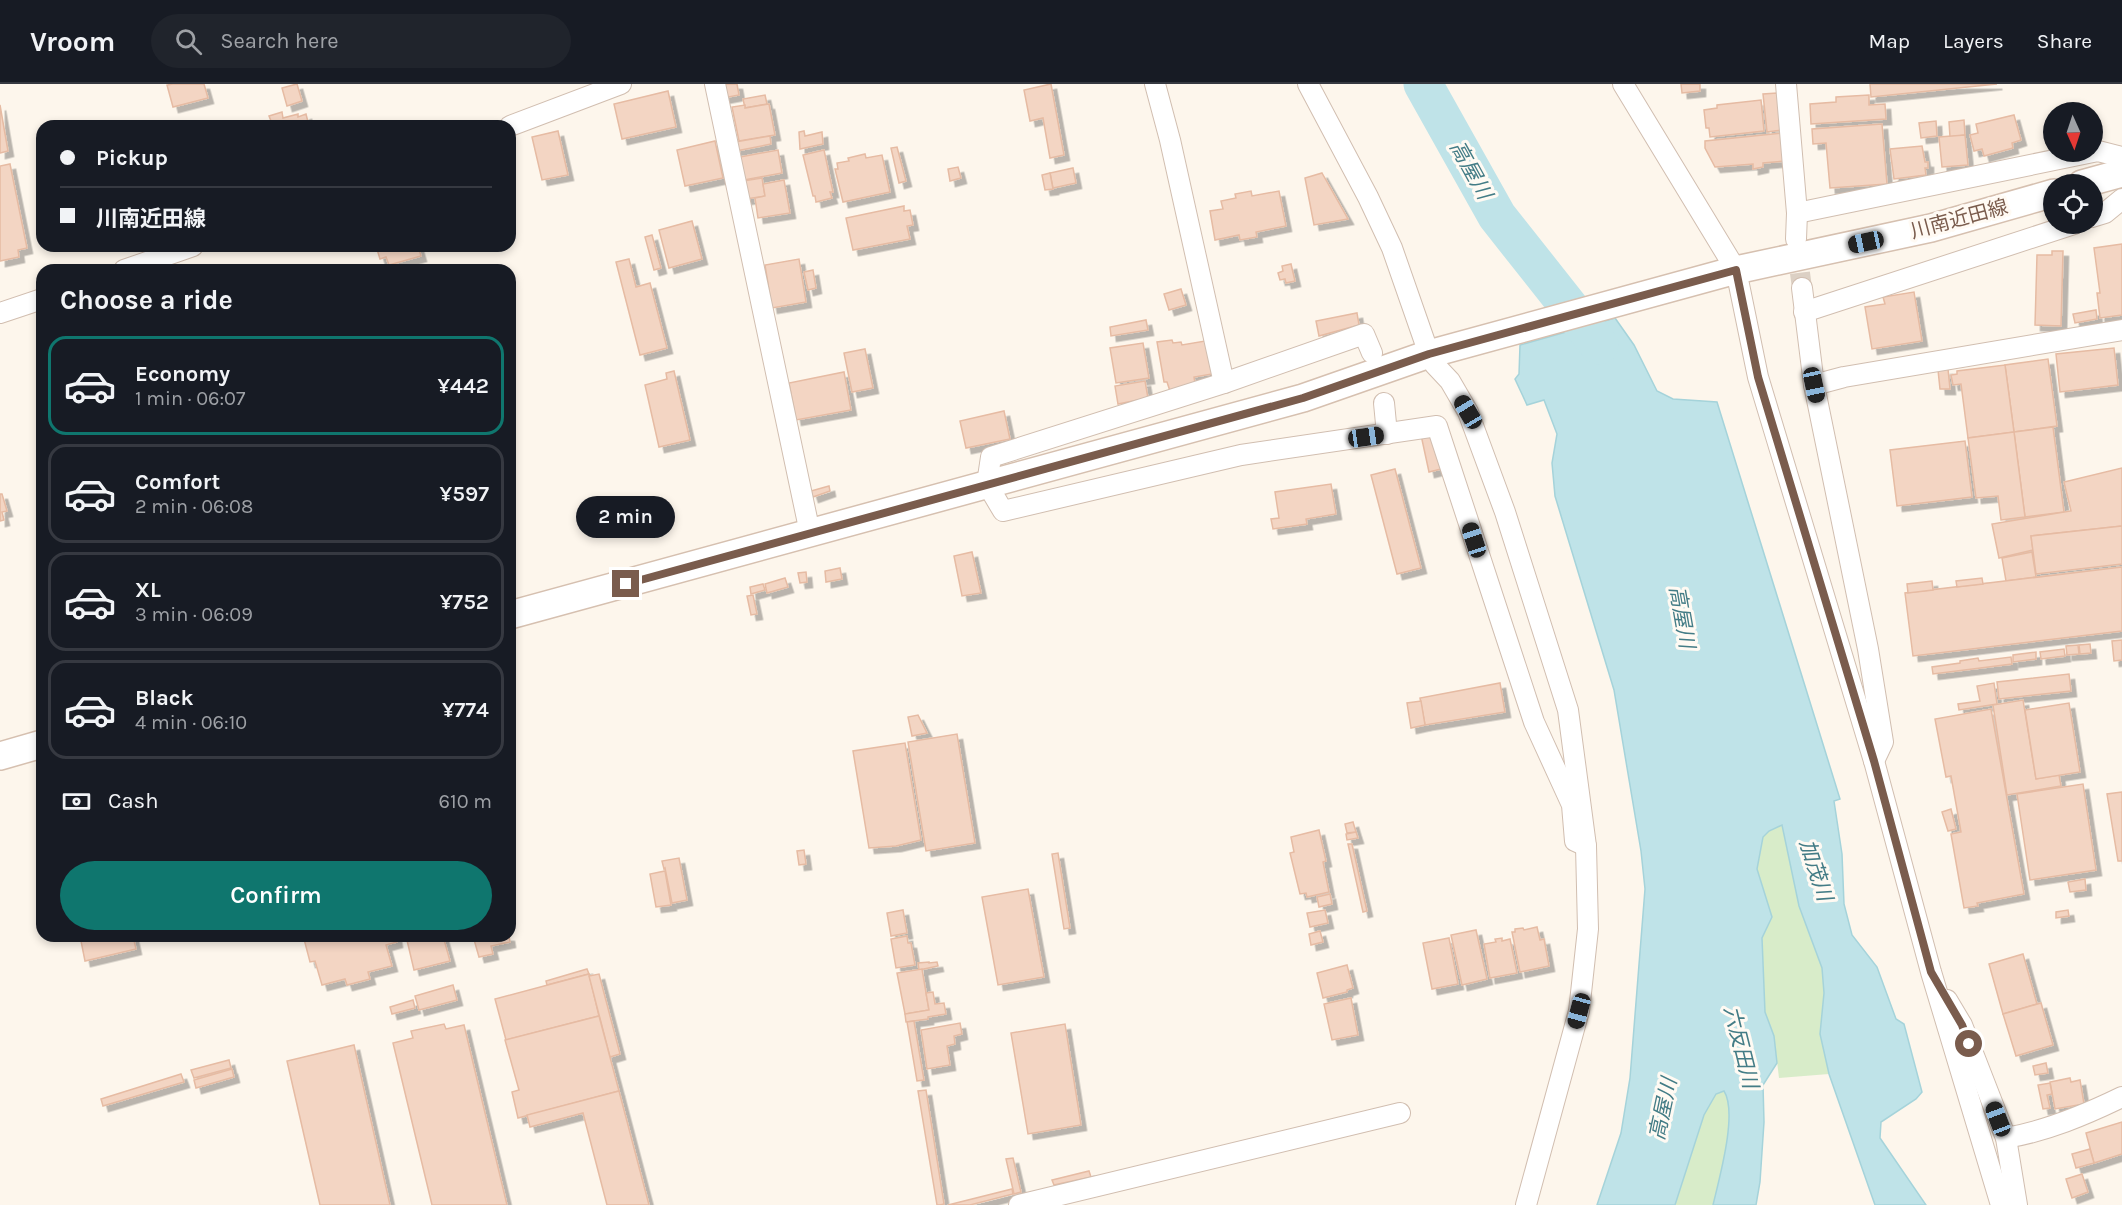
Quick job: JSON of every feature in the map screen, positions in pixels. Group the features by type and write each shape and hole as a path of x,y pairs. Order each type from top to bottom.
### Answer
{"main road":[{"path":"2103,178 2122,173"},
{"name":"川南近田線","path":"516,613 1303,398 1442,351 1724,273 1931,228 2043,196"},
{"path":"0,756 36,746"}],"street":[{"path":"516,124 621,84"},
{"path":"715,84 810,533"},
{"path":"1155,84 1170,140 1224,383"},
{"path":"1308,84 1368,197 1442,351 1435,365 1450,381 1468,412 1505,512 1568,710 1586,846 1588,929 1579,1011 1526,1205"},
{"path":"1623,84 1724,273 1758,377 1874,761 1931,972 2001,1205"},
{"path":"1786,84 1797,213 1796,239"},
{"path":"1797,213 2098,151 2120,155 2122,158"},
{"path":"2103,213 2122,199"},
{"path":"1804,312 2043,234"},
{"path":"141,264 176,252"},
{"path":"1802,288 1814,385 1868,650 1883,742 1874,761"},
{"path":"0,313 36,301"},
{"path":"1814,385 1844,377 2122,330"},
{"path":"1372,353 1364,334 1224,383 991,457 987,484 1003,511 1241,454 1437,426 1534,722 1572,805 1575,841 1586,846"},
{"path":"1384,403 1387,434"},
{"path":"1931,972 1962,1025 2006,1138 2017,1205"},
{"path":"2006,1138 2032,1133 2092,1112 2122,1097"},
{"path":"1019,1205 1400,1113"}],"green space":[{"path":"1782,825 1799,906 1822,968 1824,993 1820,1034 1829,1074 1779,1078 1774,1036 1765,1012 1762,938 1772,917 1757,869 1763,837 1769,831"},
{"path":"1724,1091 1728,1102 1729,1130 1713,1205 1675,1205 1704,1115 1716,1094"}],"water":[{"path":"1615,318 1634,345 1657,391 1673,399 1717,402 1840,799 1834,801 1842,854 1844,904 1852,935 1877,967 1896,1019 1904,1024 1922,1092 1916,1099 1881,1122 1880,1138 1926,1205 1875,1205 1829,1074 1820,1034 1824,993 1822,968 1799,906 1782,825 1769,831 1763,837 1757,869 1772,917 1762,938 1765,1012 1774,1036 1777,1063 1763,1085 1764,1122 1756,1205 1713,1205 1728,1130 1728,1101 1724,1091 1716,1094 1704,1115 1675,1205 1597,1205 1621,1133 1630,1078 1645,889 1641,851 1614,690 1555,496 1552,463 1557,434 1544,400 1527,405 1515,379 1519,374 1520,345"}],"building":[{"path":"204,84 208,98 173,107 167,85"},
{"path":"297,84 302,101 287,106 282,88"},
{"path":"720,84 737,84 739,95 723,98"},
{"path":"1051,84 1064,155 1050,158 1043,118 1030,121 1024,90"},
{"path":"1681,84 1700,84 1700,91 1682,93"},
{"path":"1870,84 1997,84 1871,97"},
{"path":"668,91 676,127 622,139 614,104"},
{"path":"1777,93 1781,130 1767,132 1763,94"},
{"path":"765,95 767,104 745,108 743,99"},
{"path":"1869,95 1869,105 1885,104 1886,119 1811,124 1810,104 1836,102 1836,97"},
{"path":"1761,100 1764,131 1710,137 1709,128 1706,128 1704,110 1717,108 1717,105"},
{"path":"769,104 775,135 739,141 732,107 745,105 745,108"},
{"path":"0,105 8,151 0,153"},
{"path":"282,112 283,118 306,114 308,120 271,120 269,116"},
{"path":"2014,115 2021,140 2012,143 2013,148 1984,156 1982,149 1974,151 1970,135 1978,133 1976,124"},
{"path":"1964,120 1965,135 1950,137 1949,122"},
{"path":"1936,121 1937,136 1921,138 1919,123"},
{"path":"1882,124 1887,184 1830,188 1826,143 1813,144 1812,129"},
{"path":"558,131 568,175 542,180 532,137"},
{"path":"804,131 805,136 822,132 823,144 800,149 799,132"},
{"path":"1782,133 1785,161 1763,163 1763,167 1753,169 1753,164 1715,167 1705,148 1705,141"},
{"path":"1965,135 1968,165 1942,167 1939,137"},
{"path":"770,136 771,144 736,151 735,142"},
{"path":"715,141 723,178 685,186 677,150"},
{"path":"1922,146 1925,162 1928,162 1928,168 1925,168 1926,175 1894,179 1890,149"},
{"path":"897,147 906,181 899,183 891,148"},
{"path":"778,150 782,173 744,180 740,157"},
{"path":"824,150 833,192 830,192 832,198 816,202 803,155"},
{"path":"865,154 866,158 882,155 890,192 843,202 835,169 838,169 837,163"},
{"path":"10,164 27,248 18,250 19,257 0,261 0,166"},
{"path":"958,167 961,178 950,181 948,169"},
{"path":"1073,168 1076,183 1053,188 1050,173"},
{"path":"1050,173 1053,189 1045,190 1042,175"},
{"path":"1322,173 1348,219 1314,225 1305,178"},
{"path":"762,178 765,196 746,199 743,181"},
{"path":"784,180 790,213 758,218 755,198 765,196 763,184"},
{"path":"1251,191 1252,196 1279,191 1286,226 1256,232 1257,237 1240,240 1239,235 1215,240 1210,211 1223,209 1221,201 1236,198 1235,194"},
{"path":"904,206 904,211 910,210 913,225 907,226 910,239 853,250 846,218"},
{"path":"692,221 702,259 669,268 659,230"},
{"path":"652,235 661,268 654,270 645,237"},
{"path":"2122,244 2122,315 2100,318 2097,293 2100,293 2094,248"},
{"path":"2052,251 2063,251 2061,326 2035,325 2037,255 2052,255"},
{"path":"378,252 420,252 421,256 393,264 389,264 386,257 380,259"},
{"path":"629,259 636,287 650,283 667,348 640,355 616,262"},
{"path":"799,259 806,302 772,308 765,265"},
{"path":"1291,264 1295,281 1286,283 1285,279 1280,280 1278,273 1283,271 1282,266"},
{"path":"813,270 816,288 808,290 804,272"},
{"path":"1181,289 1186,305 1169,310 1164,294"},
{"path":"1914,292 1922,341 1872,349 1865,307 1885,304 1883,297"},
{"path":"2096,310 2097,319 2075,323 2073,314"},
{"path":"1357,313 1359,325 1319,336 1316,321"},
{"path":"1146,320 1148,330 1111,336 1110,327"},
{"path":"1172,340 1173,343 1181,342 1182,345 1205,341 1212,374 1194,377 1195,383 1170,391 1167,382 1164,382 1157,342"},
{"path":"1143,343 1149,378 1116,383 1110,348"},
{"path":"2114,348 2118,385 2060,392 2056,354"},
{"path":"865,349 873,388 852,392 844,353"},
{"path":"2048,359 2057,426 2014,432 2005,365"},
{"path":"2005,365 2014,432 1968,438 1961,384 1953,385 1951,375 1957,374 1957,371"},
{"path":"1948,369 1950,389 1940,389 1938,370"},
{"path":"674,371 690,440 659,447 645,385 667,379 666,373"},
{"path":"844,372 851,410 796,420 789,383"},
{"path":"1145,381 1148,398 1118,404 1115,386"},
{"path":"1004,411 1010,439 966,448 960,421"},
{"path":"2053,427 2064,512 2025,517 2014,432"},
{"path":"1433,432 1445,468 1429,472 1421,435"},
{"path":"2014,432 2025,517 2001,520 1998,496 1976,498 1968,438"},
{"path":"1965,441 1972,497 1897,506 1890,450"},
{"path":"2122,468 2122,526 2031,536 2033,550 1999,558 1992,524 2071,511 2064,482"},
{"path":"1395,469 1421,568 1397,574 1371,475"},
{"path":"1331,484 1336,514 1306,519 1307,524 1273,529 1271,519 1279,518 1275,492"},
{"path":"829,486 830,491 813,497 811,491"},
{"path":"0,494 2,494 7,511 2,512 4,520 0,521"},
{"path":"2122,526 2122,564 2036,574 2031,536"},
{"path":"972,552 981,593 962,596 954,556"},
{"path":"2032,552 2036,577 2006,581 2002,558"},
{"path":"2122,567 2122,631 1913,656 1905,593"},
{"path":"840,568 842,579 826,582 825,571"},
{"path":"806,572 807,582 800,583 798,573"},
{"path":"785,578 788,587 767,593 765,584"},
{"path":"1982,578 1983,584 1957,587 1956,581"},
{"path":"1932,581 1933,590 1908,593 1907,584"},
{"path":"763,584 765,590 751,594 750,587"},
{"path":"753,595 757,614 751,615 747,596"},
{"path":"2122,640 2122,660 2114,661 2112,641"},
{"path":"2090,644 2091,653 2080,654 2079,645"},
{"path":"2078,645 2079,654 2067,655 2066,646"},
{"path":"2064,649 2065,656 2041,659 2040,652"},
{"path":"2036,652 2036,659 2013,662 2013,655"},
{"path":"2011,657 2012,664 1933,674 1932,667 1978,658 1979,661"},
{"path":"2069,674 2071,691 1999,699 1997,682"},
{"path":"1500,683 1505,712 1425,725 1420,698"},
{"path":"1994,683 1997,704 1959,710 1958,704 1980,701 1977,686"},
{"path":"2023,700 2036,779 2059,775 2061,786 2007,795 1993,705"},
{"path":"1421,701 1425,725 1411,728 1407,703"},
{"path":"2069,703 2080,772 2036,779 2025,710"},
{"path":"1991,709 2024,894 1977,903 1978,906 1964,908 1951,834 1961,832 1951,776 1946,777 1935,719"},
{"path":"918,715 927,733 912,736 908,717"},
{"path":"957,734 975,843 926,851 908,742"},
{"path":"905,743 921,840 896,846 869,848 853,751"},
{"path":"2083,784 2096,870 2030,880 2017,794"},
{"path":"2122,792 2122,861 2118,861 2107,794"},
{"path":"1951,809 1956,829 1948,831 1942,812"},
{"path":"1353,822 1356,832 1347,833 1345,824"},
{"path":"1319,830 1326,861 1323,862 1329,892 1307,897 1306,893 1300,894 1290,853 1294,852 1291,837"},
{"path":"1356,832 1358,838 1347,840 1346,834"},
{"path":"1348,844 1352,844 1367,911 1363,912"},
{"path":"804,850 806,864 799,865 797,851"},
{"path":"1058,853 1070,928 1064,929 1052,854"},
{"path":"679,858 687,900 672,903 662,861"},
{"path":"665,871 671,905 656,907 650,874"},
{"path":"2085,879 2086,890 2070,892 2068,882"},
{"path":"1028,889 1044,977 998,985 982,897"},
{"path":"1330,894 1332,904 1319,907 1317,897"},
{"path":"903,910 907,933 891,936 887,913"},
{"path":"1325,910 1328,923 1310,927 1307,913"},
{"path":"2068,910 2069,916 2056,918 2056,912"},
{"path":"1537,927 1540,940 1544,939 1549,966 1520,972 1512,932 1515,932 1515,929 1523,928 1524,930"},
{"path":"1476,930 1487,979 1462,985 1451,935"},
{"path":"1320,931 1323,942 1311,945 1309,934"},
{"path":"907,936 908,943 911,943 915,965 896,968 891,939"},
{"path":"1449,938 1458,984 1432,989 1423,943"},
{"path":"1502,938 1502,941 1510,939 1517,973 1490,978 1484,944 1496,942 1495,939"},
{"path":"81,942 134,942 136,949 85,961"},
{"path":"305,942 397,942 386,945 392,966 368,972 370,979 347,985 345,979 322,985 315,961 310,962"},
{"path":"407,942 445,942 450,961 414,970"},
{"path":"475,942 510,942 491,946 493,954 479,957"},
{"path":"2023,954 2037,1004 2003,1014 1989,964"},
{"path":"937,962 938,966 919,970 918,963"},
{"path":"1347,965 1353,988 1347,992 1323,998 1317,973"},
{"path":"587,969 589,974 547,985 546,981"},
{"path":"922,969 929,1010 905,1014 897,973"},
{"path":"589,974 599,1016 506,1040 495,999"},
{"path":"599,974 620,1054 610,1057 589,976"},
{"path":"453,985 457,1000 419,1010 415,996"},
{"path":"933,992 935,1004 944,1003 946,1014 906,1022 905,1014 929,1010 926,993"},
{"path":"1351,998 1358,1035 1332,1040 1324,1004"},
{"path":"413,1000 415,1008 392,1014 390,1007"},
{"path":"2041,1003 2053,1045 2016,1056 2003,1014"},
{"path":"599,1016 619,1091 518,1118 512,1092 519,1090 505,1040"},
{"path":"914,1021 924,1080 917,1081 907,1022"},
{"path":"960,1023 962,1034 954,1036 955,1044 947,1046 950,1065 927,1069 921,1030"},
{"path":"444,1024 446,1029 464,1025 507,1205 432,1205 393,1043 413,1038 411,1031"},
{"path":"1065,1024 1081,1125 1028,1134 1011,1033"},
{"path":"354,1045 390,1205 320,1205 287,1061"},
{"path":"229,1060 231,1068 194,1078 191,1070"},
{"path":"2046,1063 2048,1073 2035,1075 2033,1066"},
{"path":"232,1069 234,1077 196,1088 194,1080"},
{"path":"181,1074 184,1082 103,1106 101,1099"},
{"path":"2070,1078 2071,1082 2080,1080 2084,1104 2055,1109 2050,1082"},
{"path":"2050,1083 2052,1094 2047,1095 2050,1108 2043,1109 2038,1085"},
{"path":"926,1090 944,1204 940,1205 937,1205 918,1091"},
{"path":"619,1091 649,1205 607,1205 583,1113 530,1127 527,1115"},
{"path":"2122,1122 2122,1154 2094,1163 2086,1133"},
{"path":"2090,1149 2094,1163 2076,1168 2072,1154"},
{"path":"1013,1158 1021,1192 1014,1194 1006,1159"},
{"path":"1089,1171 1091,1177 1054,1185 1052,1180"},
{"path":"2082,1174 2088,1192 2072,1198 2066,1179"},
{"path":"1012,1189 1013,1194 970,1205 948,1205"}],"waterway":[{"name":"高屋川","path":"1423,84 1497,216 1599,345"}],"tunnel":[{"path":"1796,243 1802,288"}],"route":[{"path":"626,584 1303,398 1429,354 1736,270 1758,377 1874,761 1931,972 1962,1025 1969,1044"}],"water label":[{"name":"加茂川","path":"1816,870"},
{"name":"六反田川","path":"1741,1047"}]}
